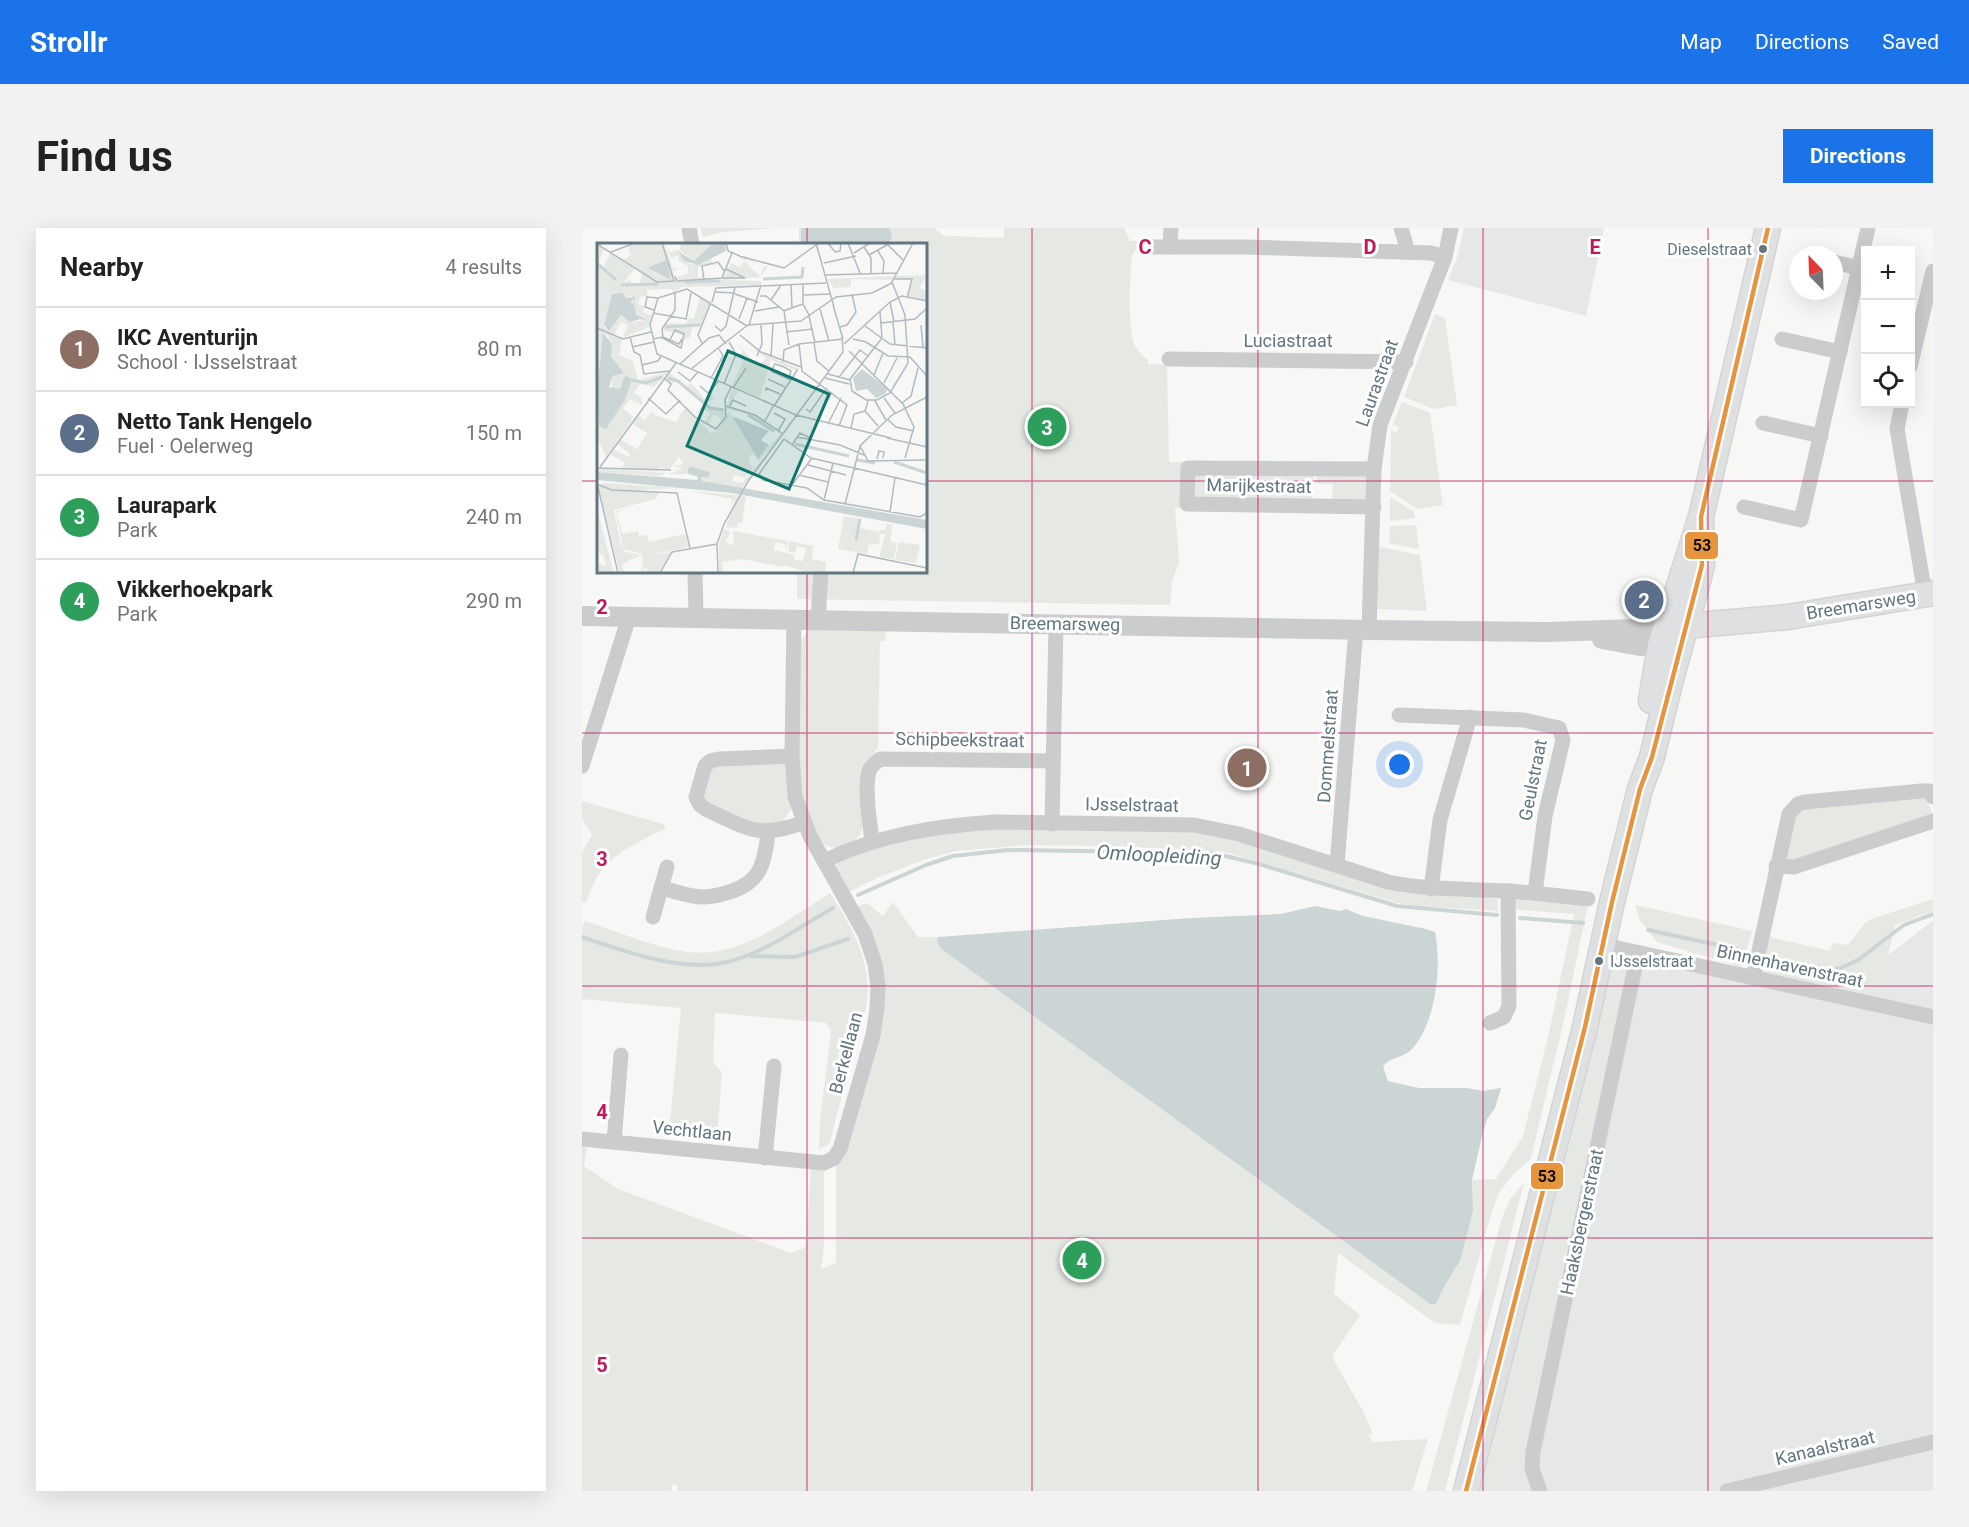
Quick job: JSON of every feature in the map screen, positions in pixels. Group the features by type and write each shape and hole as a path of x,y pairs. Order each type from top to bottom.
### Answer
{"main road":[{"path":"1466,1491 1583,1038 1612,902 1640,789 1652,757 1674,636 1702,565 1701,517 1768,228"},
{"name":"Breemarsweg","path":"1674,636 1929,594"}],"street":[{"path":"689,228 692,243"},
{"path":"1170,247 1171,228"},
{"path":"1401,228 1408,252"},
{"name":"Laurastraat","path":"1362,630 1374,507 1374,469 1380,425 1445,257 1451,228"},
{"path":"1744,507 1801,520 1868,228"},
{"path":"1153,247 1246,247 1408,252 1431,253 1445,257"},
{"path":"1843,264 1859,268"},
{"path":"1914,354 1933,271"},
{"path":"1782,339 1840,352"},
{"name":"Luciastraat","path":"1169,359 1406,362"},
{"path":"1901,408 1897,429 1929,594"},
{"path":"1763,423 1821,436"},
{"name":"Marijkestraat","path":"1374,469 1188,468 1187,504 1374,507"},
{"path":"695,573 696,618"},
{"path":"818,620 820,573"},
{"name":"Breemarsweg","path":"582,616 1674,636"},
{"path":"582,766 629,617"},
{"name":"Berkellaan","path":"794,620 792,756 795,797 804,822 865,934 875,964 878,987 873,1035 840,1149 829,1161"},
{"path":"1052,824 1056,624"},
{"name":"Dommelstraat","path":"1337,865 1362,630"},
{"name":"Geulstraat","path":"1399,715 1524,720 1558,728 1563,740 1545,816 1535,893"},
{"path":"1431,889 1440,820 1470,717"},
{"path":"792,756 710,761 705,766 696,797 700,806 753,830 768,832 788,829 804,822"},
{"name":"Schipbeekstraat","path":"872,841 868,815 868,778 871,767 880,759 1053,761"},
{"path":"1753,978 1789,814 1798,804 1921,791 1929,791 1933,797"},
{"path":"1776,866 1794,867 1933,820"},
{"name":"IJsselstraat","path":"824,861 872,841 906,833 970,824 995,822 1194,825 1239,834 1388,882 1431,889 1508,891 1588,899"},
{"path":"661,888 701,897 734,891 750,882 758,874 766,849 768,832"},
{"path":"653,917 667,867"},
{"path":"1490,1023 1504,1017 1509,1006 1508,891"},
{"name":"Binnenhavenstraat","path":"1604,945 1933,1017"},
{"name":"Haaksbergerstraat","path":"1540,1491 1532,1469 1533,1452 1638,953"},
{"path":"614,1142 621,1055"},
{"path":"765,1158 774,1066"},
{"name":"Vechtlaan","path":"582,1138 765,1158 824,1163 829,1161"},
{"name":"Kanaalstraat","path":"1727,1491 1933,1442"}],"shaded area":[{"path":"701,228 777,228 724,232 703,237"},
{"path":"799,228 934,228 944,236 1004,238 1004,228 1124,228 1130,241 1147,241 1135,250 1132,256 1130,302 1132,338 1136,348 1148,360 1148,364 1167,365 1169,462 1184,462 1183,508 1175,508 1179,561 1172,582 1170,605 797,599 797,573 927,573 927,243 799,243"},
{"path":"801,228 889,228 892,235 889,243 801,243"},
{"path":"1464,228 1604,228 1586,316 1448,280 1458,255"},
{"path":"1435,314 1445,318 1457,405 1434,409 1404,397"},
{"path":"1402,402 1430,413 1443,505 1417,509 1390,491 1391,430 1396,433 1399,427 1393,425"},
{"path":"1313,473 1312,501 1310,498 1206,497 1202,501 1192,494 1195,474"},
{"path":"1317,473 1366,476 1368,480 1366,501 1332,503 1333,484 1317,484"},
{"path":"1390,497 1414,512 1415,518 1390,521"},
{"path":"1416,525 1419,549 1389,543 1390,526"},
{"path":"1380,547 1420,555 1427,611 1377,609 1378,549"},
{"path":"811,626 886,629 885,641 880,641 878,750 875,750 861,833 855,840 837,848 826,846 819,840 800,794 798,776 801,641"},
{"path":"785,763 787,794 791,809 783,821 753,822 705,804 702,800 711,765"},
{"path":"1923,796 1933,815 1800,861 1784,860 1792,817 1806,808"},
{"path":"582,801 663,824 666,828 628,848 603,868 586,903 582,902 582,852 592,835 582,819"},
{"path":"962,828 1188,830 1218,834 1402,889 1498,899 1498,911 1398,903 1229,853 1203,850 1029,845 956,851 923,860 877,878 847,893 833,869 841,857"},
{"path":"830,893 860,948 867,976 867,992 866,1009 829,1144 819,1149 820,1120 831,1031 826,1023 718,1013 715,1013 713,1062 722,1073 717,1139 669,1134 681,1008 582,999 582,927 585,921 662,947 707,953 726,949 763,935"},
{"path":"1509,893 1589,899 1564,1020 1531,1158 1512,1176 1499,1193 1460,1325 1435,1323 1338,1253 1334,1294 1360,1315 1333,1355 1333,1359 1363,1411 1373,1434 1368,1434 1373,1442 1428,1439 1412,1491 677,1491 678,1486 673,1484 671,1491 582,1491 582,1143 588,1143 584,1166 618,1189 791,1253 804,1248 806,1243 811,1166 824,1168 824,1246 821,1269 836,1263 836,1160 885,990 879,957 855,907 867,903 883,916 893,902 918,937 939,937 937,940 940,948 1430,1304 1436,1304 1457,1267 1473,1192 1472,1180 1496,1179 1523,1136 1549,1033 1574,914 1509,909"},
{"path":"1933,899 1933,911 1895,925 1879,997 1776,974 1767,961 1769,937 1830,951 1833,943 1848,945 1864,924 1871,919"},
{"path":"1635,905 1752,931 1742,967 1657,942 1640,920"},
{"path":"1315,906 1340,911 1346,909 1363,916 1435,932 1437,978 1426,1026 1411,1050 1383,1066 1388,1081 1419,1088 1467,1088 1483,1091 1501,1088 1482,1136 1472,1180 1473,1211 1460,1261 1436,1304 1430,1304 940,948 937,940 939,937 1191,918 1281,914"},
{"path":"1933,922 1933,1491 1453,1491 1601,962 1861,976"},
{"path":"1614,955 1624,957 1628,964 1627,977 1506,1491 1482,1491 1600,1035 1588,1030 1607,957"},
{"path":"1524,1183 1445,1491 1426,1491 1502,1218 1510,1199"}],"waterway":[{"name":"Omloopleiding","path":"858,895 926,865 953,856 1008,850 1213,853 1259,864 1397,906 1497,915"},
{"name":"Omloopleiding","path":"582,937 653,959 672,963 710,965 741,958 755,952 782,939 833,908"},
{"name":"Omloopleiding","path":"1787,961 1829,970 1841,968 1858,960 1904,925 1933,914"},
{"name":"Omloopleiding","path":"1520,918 1583,923"},
{"name":"Omloopleiding","path":"1648,930 1741,950"},
{"name":"Omloopleiding","path":"750,956 795,957 848,939"}],"transit line":[{"name":"53","path":"1466,1491 1585,1027 1612,902 1640,789 1652,757 1702,565 1701,517 1768,228"}],"place":[{"name":"Dieselstraat","path":"1763,249"},
{"name":"Laurapark","path":"1047,427"},
{"name":"Netto Tank Hengelo","path":"1644,600"},
{"name":"IKC Aventurijn","path":"1247,768"},
{"name":"IJsselstraat","path":"1599,961"},
{"name":"Vikkerhoekpark","path":"1082,1260"}]}
